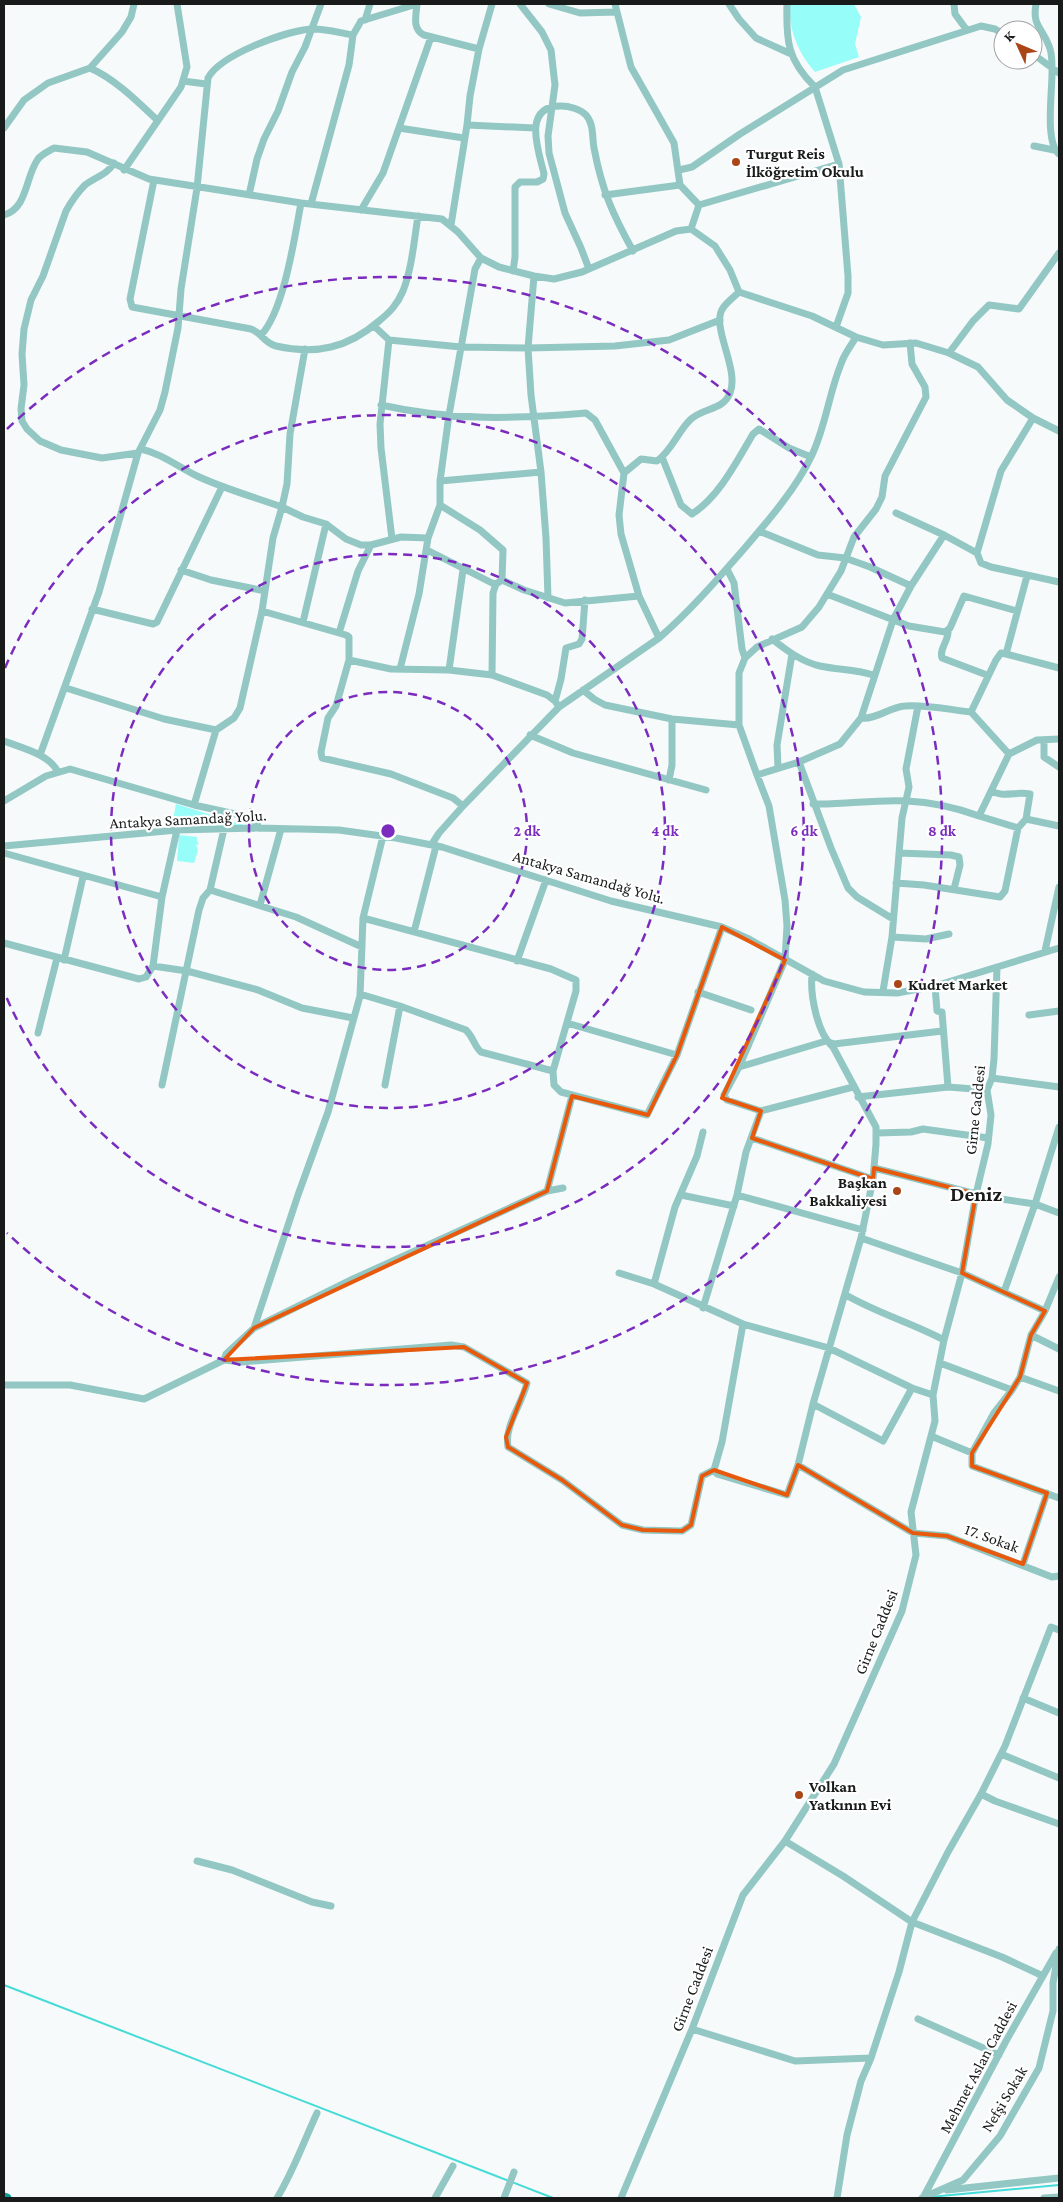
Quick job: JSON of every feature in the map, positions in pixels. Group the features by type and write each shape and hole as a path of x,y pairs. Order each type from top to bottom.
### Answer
{"street":[{"path":"4,128 24,100 48,82 90,68 122,32 131,17 134,4"},
{"path":"124,170 184,81 187,67 177,4"},
{"path":"249,195 257,159 264,139 274,120 287,82 305,48 321,4"},
{"path":"365,20 370,4"},
{"path":"311,204 348,65 353,34 361,21 417,4 415,27 418,32 431,37 479,48"},
{"path":"451,225 470,96 479,48 492,4"},
{"path":"520,4 542,32 551,50 555,77 554,107 548,136 549,153 565,213 589,269"},
{"path":"549,4 580,13 617,12"},
{"path":"615,4 631,67 670,132 674,143 680,186 699,205"},
{"path":"729,4 756,38 789,52"},
{"path":"787,4 789,52 815,87 839,164 848,293 836,327"},
{"path":"954,4 955,14 966,29"},
{"path":"1034,146 1057,152 1051,119 1052,67 1050,46 1034,20 1036,4"},
{"path":"679,170 692,167 843,70 966,29 981,26 993,29"},
{"path":"40,755 66,688 109,560 140,451 160,410 172,362 197,188 206,84 214,70 243,51 272,39 311,29 353,34"},
{"path":"361,210 383,173 431,37"},
{"path":"1043,61 1059,73"},
{"path":"90,68 99,72 129,95 157,120"},
{"path":"184,81 206,84"},
{"path":"513,271 516,242 515,187 520,182 537,182 543,179 544,174 535,128 542,114 554,107 569,107 579,110 590,120 605,195 614,218 633,251"},
{"path":"467,125 535,128"},
{"path":"398,128 464,138"},
{"path":"4,215 12,212 19,204 38,160 54,148 87,152 124,170 154,180 197,188 311,204 442,219 451,225 481,258 499,267 554,279 589,269 676,231 691,229 715,246 730,270 740,292 812,316 856,337 883,345 910,343 949,353 978,367 1007,400 1033,418 1059,431"},
{"path":"114,164 109,171 86,185 71,202 32,300 22,340 24,385 20,413 22,421 30,432 40,441 55,448 98,457 140,451 168,459 196,476 222,487 326,524 353,544 371,545 392,538 428,538"},
{"path":"699,205 839,164"},
{"path":"154,180 139,244 130,303 134,309 251,329 261,335 268,343 275,346 324,349 351,342 395,308 403,291 408,272 418,216"},
{"path":"605,195 680,186"},
{"path":"261,335 277,304 287,273 301,202"},
{"path":"691,229 699,205"},
{"path":"949,353 972,321 989,305 1020,309 1059,253"},
{"path":"400,669 419,594 428,538 440,505 440,481 449,415 474,269 481,258"},
{"path":"534,276 528,348 541,472 548,598"},
{"path":"624,473 641,459 657,461 668,454 679,433 691,419 704,411 721,406 730,394 733,381 721,332 720,320 722,309 740,292"},
{"path":"374,326 389,340 461,347 528,348 615,346 669,340 720,320"},
{"path":"414,932 434,845 439,833 557,704 583,690 673,626 727,569 782,502 811,457 820,436 841,363 856,337"},
{"path":"389,340 381,405 381,448 392,538"},
{"path":"853,1087 761,1112 727,1100 724,1095 739,1067 785,960 787,926 785,900 769,806 739,725 739,673 745,658 757,647 802,627 810,620 841,571 854,537 876,509 882,497 884,476 908,428 925,400 925,387 910,357 910,343"},
{"path":"194,805 216,730 234,718 240,708 262,611 273,538 287,484 290,434 305,349"},
{"path":"381,405 411,411 479,418 534,417 586,413 595,420 624,473 619,515 621,534 638,596 658,638"},
{"path":"976,554 1001,471 1033,418"},
{"path":"662,457 681,506 692,514 699,510 720,485 753,434 759,429 789,448 811,457"},
{"path":"440,481 541,472"},
{"path":"92,609 156,623 222,487"},
{"path":"440,505 480,530 503,550 499,582 493,593 492,675"},
{"path":"896,513 944,535 976,554 981,563 1027,576 1059,582"},
{"path":"303,622 326,524"},
{"path":"760,531 818,555 845,558 870,566 912,586"},
{"path":"757,775 799,762 840,744 860,718 893,620 944,535"},
{"path":"339,633 358,571 371,545"},
{"path":"426,550 463,570 566,603 638,596"},
{"path":"727,569 734,584 742,649 745,658"},
{"path":"181,570 211,580 265,591"},
{"path":"449,670 463,570"},
{"path":"1006,654 1027,576"},
{"path":"827,594 915,628 948,631"},
{"path":"988,675 942,658 940,654 948,631 965,596 1017,611"},
{"path":"557,704 566,648 579,644 582,639 585,600"},
{"path":"262,611 339,633 349,638 348,660 336,706 328,718 321,752 322,758 391,774 453,798 463,806"},
{"path":"772,639 792,654 818,665 856,670 874,675"},
{"path":"778,768 777,745 792,654"},
{"path":"971,712 988,675 1001,654 1059,668"},
{"path":"348,660 400,669 449,670 492,675 547,695 557,704"},
{"path":"66,688 164,719 216,730"},
{"path":"583,690 594,700 605,705 672,719 739,725"},
{"path":"860,718 866,719 890,709 906,705 971,712 1009,754"},
{"path":"883,991 892,937 902,818 909,787 906,769 918,706"},
{"path":"669,780 672,765 672,719"},
{"path":"530,735 573,753 706,790"},
{"path":"979,816 1009,754 1037,740 1059,739"},
{"path":"1044,740 1044,757 1059,767"},
{"path":"4,741 40,755 54,765 58,772"},
{"path":"799,762 813,804 848,888 872,907 893,919"},
{"path":"4,801 46,776 70,769 194,805 249,817 255,821 258,828"},
{"path":"896,883 954,889 1000,898 1005,891 1018,828 1026,819 1030,794 1022,792 998,795 991,791"},
{"path":"813,804 835,805 907,801 964,810 1018,828"},
{"path":"1026,819 1059,826"},
{"name":"Antakya Samandağ Yolu.","path":"4,846 177,830 258,828 339,830 383,836 434,845 611,901 722,927 749,939 824,981 864,992 883,991 897,993 935,986 1059,948"},
{"path":"162,1085 199,910 203,898 210,890 224,829"},
{"path":"260,905 280,829"},
{"path":"4,943 139,979 146,977 152,966 162,897 177,830"},
{"path":"254,1328 328,1112 360,994 363,918 383,836"},
{"path":"4,853 83,877 162,897"},
{"path":"899,853 959,857 960,865 954,889"},
{"path":"38,1033 83,877"},
{"path":"517,961 546,880"},
{"path":"1045,951 1059,887"},
{"path":"210,890 296,917 362,947"},
{"path":"363,918 551,969 576,980 576,991 552,1071 554,1085 561,1092 572,1096 647,1115 677,1055 722,927"},
{"path":"892,937 926,939 949,934"},
{"path":"152,966 187,971 258,990 302,1008 353,1018"},
{"name":"Girne Caddesi","path":"621,2198 692,2029 743,1895 785,1840 834,1764 902,1612 916,1555 911,1512 935,1421 933,1395 944,1340 962,1273 988,1138 991,1115 988,1090 992,1078 997,1007 997,967"},
{"path":"714,1470 718,1474 787,1495 798,1465 813,1404 846,1295 863,1230 873,1179 877,1133 834,1047 826,1041 812,1001 810,989 812,974"},
{"path":"935,986 937,1011 942,1012 942,1031 948,1086"},
{"path":"698,992 751,1010"},
{"path":"360,994 400,1006 466,1030 474,1037 477,1049 482,1052 552,1071"},
{"path":"385,1085 400,1006"},
{"path":"1029,1015 1059,1010"},
{"path":"567,1023 677,1055"},
{"path":"739,1067 826,1041 834,1044 942,1031"},
{"path":"992,1078 1059,1087"},
{"path":"858,1097 948,1086 988,1090"},
{"path":"547,1191 572,1096"},
{"path":"703,1308 738,1196 746,1152 761,1112"},
{"path":"1004,1292 1035,1204 1059,1127"},
{"path":"877,1133 911,1132 923,1129 988,1138"},
{"path":"654,1284 675,1207 697,1156 703,1132"},
{"path":"752,1138 873,1179"},
{"path":"874,1168 988,1197 1035,1204 1059,1213"},
{"path":"224,1360 226,1354 254,1328 353,1279 547,1191 563,1188"},
{"path":"681,1195 734,1206"},
{"path":"738,1196 863,1230"},
{"path":"861,1238 962,1273 1046,1311"},
{"path":"619,1273 654,1284 703,1308 743,1324 829,1348 912,1388 933,1395"},
{"path":"1059,1277 1056,1294 1031,1335 1020,1377 994,1413 972,1453 972,1466 1047,1493 1059,1495"},
{"path":"846,1295 863,1305 923,1328 944,1340"},
{"path":"4,1385 70,1385 144,1399 224,1360 242,1362 451,1345 464,1347 526,1383 524,1398 506,1437 508,1447 562,1480 622,1525 643,1530 682,1531 690,1525 702,1476 714,1470 724,1432 743,1324"},
{"path":"1031,1335 1059,1349"},
{"path":"940,1363 1012,1390"},
{"path":"1020,1377 1059,1391"},
{"path":"813,1404 883,1441 912,1388"},
{"path":"931,1436 972,1453"},
{"path":"798,1465 913,1533"},
{"path":"1023,1564 1047,1493"},
{"name":"17. Sokak","path":"913,1533 947,1536 1023,1564 1052,1577 1059,1576"},
{"path":"837,2198 847,2135 861,2081 871,2058 899,1972 912,1922 1001,1754 1051,1627 1059,1630"},
{"path":"1023,1698 1059,1713"},
{"path":"1001,1754 1059,1778"},
{"path":"981,1794 995,1801 1059,1824"},
{"path":"785,1840 912,1922 1002,1957 1043,1976"},
{"path":"197,1862 232,1870 312,1902 331,1906"},
{"name":"Mehmet Aslan Caddesi","path":"922,2198 928,2192 999,2055 1059,1948"},
{"name":"Nefşi Sokak","path":"922,2198 963,2180 1000,2136 1039,2068 1052,2011 1053,1983 1059,1948"},
{"path":"918,2019 999,2055"},
{"path":"692,2029 795,2061 871,2058"},
{"path":"277,2198 289,2179 295,2160 317,2113"},
{"path":"435,2198 452,2166"},
{"path":"504,2198 514,2172"},
{"path":"939,2191 1059,2178"},
{"path":"1044,2198 1059,2196"}],"highlighted area":[{"path":"722,927 785,960 722,1098 761,1111 752,1138 873,1179 874,1168 976,1194 962,1273 1045,1311 1031,1335 1020,1377 972,1453 972,1466 1047,1493 1023,1564 947,1536 913,1533 798,1465 787,1495 714,1470 702,1476 691,1525 682,1531 643,1530 622,1525 562,1480 508,1447 506,1437 527,1383 464,1347 224,1360 254,1328 547,1191 572,1096 648,1115 677,1055"}],"shaded area":[{"path":"790,4 854,4 861,17 855,44 859,57 815,72 795,40"},
{"path":"176,804 244,825 172,826"},
{"path":"179,835 197,837 199,844 196,845 198,850 194,863 177,861"}],"waterway":[{"path":"4,1985 553,2198"},
{"path":"930,2197 1059,2185"}],"place":[{"name":"Turgut Reis İlköğretim Okulu","path":"736,162"},
{"name":"Kudret Market","path":"898,984"},
{"name":"Başkan Bakkaliyesi","path":"897,1191"},
{"name":"Volkan Yatkının Evi","path":"799,1795"}],"district":[{"name":"Deniz","path":"976,1194"}]}
